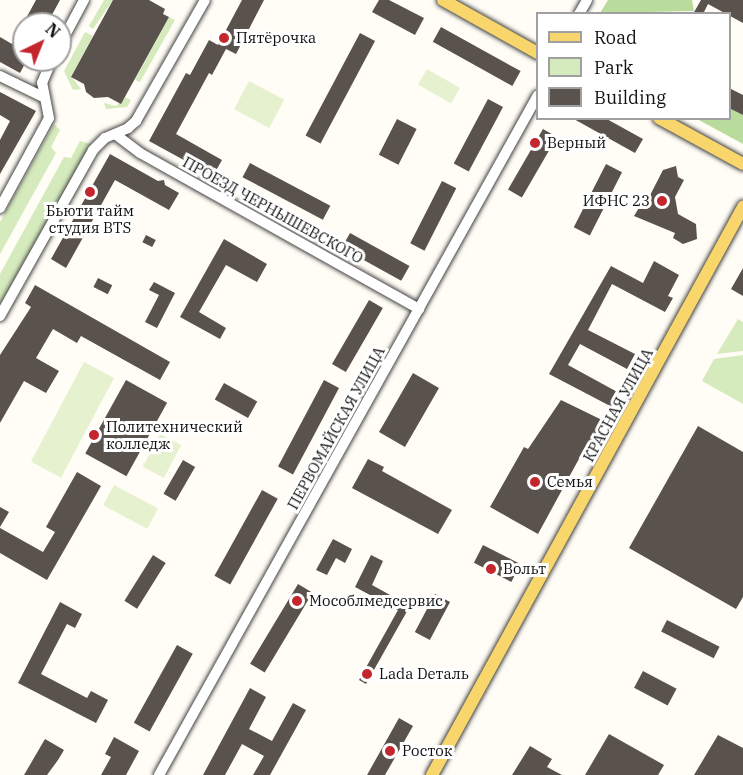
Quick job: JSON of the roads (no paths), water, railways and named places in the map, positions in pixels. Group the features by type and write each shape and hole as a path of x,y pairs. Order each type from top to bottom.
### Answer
{"main road":[{"path":"443,0 536,51"},
{"path":"663,120 743,164"},
{"name":"КРАСНАЯ УЛИЦА","path":"432,775 743,207"}],"street":[{"path":"72,22 84,0"},
{"path":"0,316 93,150 136,120 205,0"},
{"path":"0,208 49,118 42,83 47,72"},
{"path":"0,76 43,97"},
{"name":"ПЕРВОМАЙСКАЯ УЛИЦА","path":"159,775 536,96"},
{"name":"ПРОЕЗД ЧЕРНЫШЕВСКОГО","path":"115,134 140,153 419,309"}],"place":[{"name":"Пятёрочка","path":"224,38"},
{"name":"Верный","path":"535,143"},
{"name":"Бьюти тайм студия BTS","path":"90,192"},
{"name":"ИФНС 23","path":"662,201"},
{"name":"Политехнический колледж","path":"94,435"},
{"name":"Семья","path":"535,482"},
{"name":"Вольт","path":"491,569"},
{"name":"Мособлмедсервис","path":"297,601"},
{"name":"Lada Dеталь","path":"367,674"},
{"name":"Росток","path":"390,751"}]}
